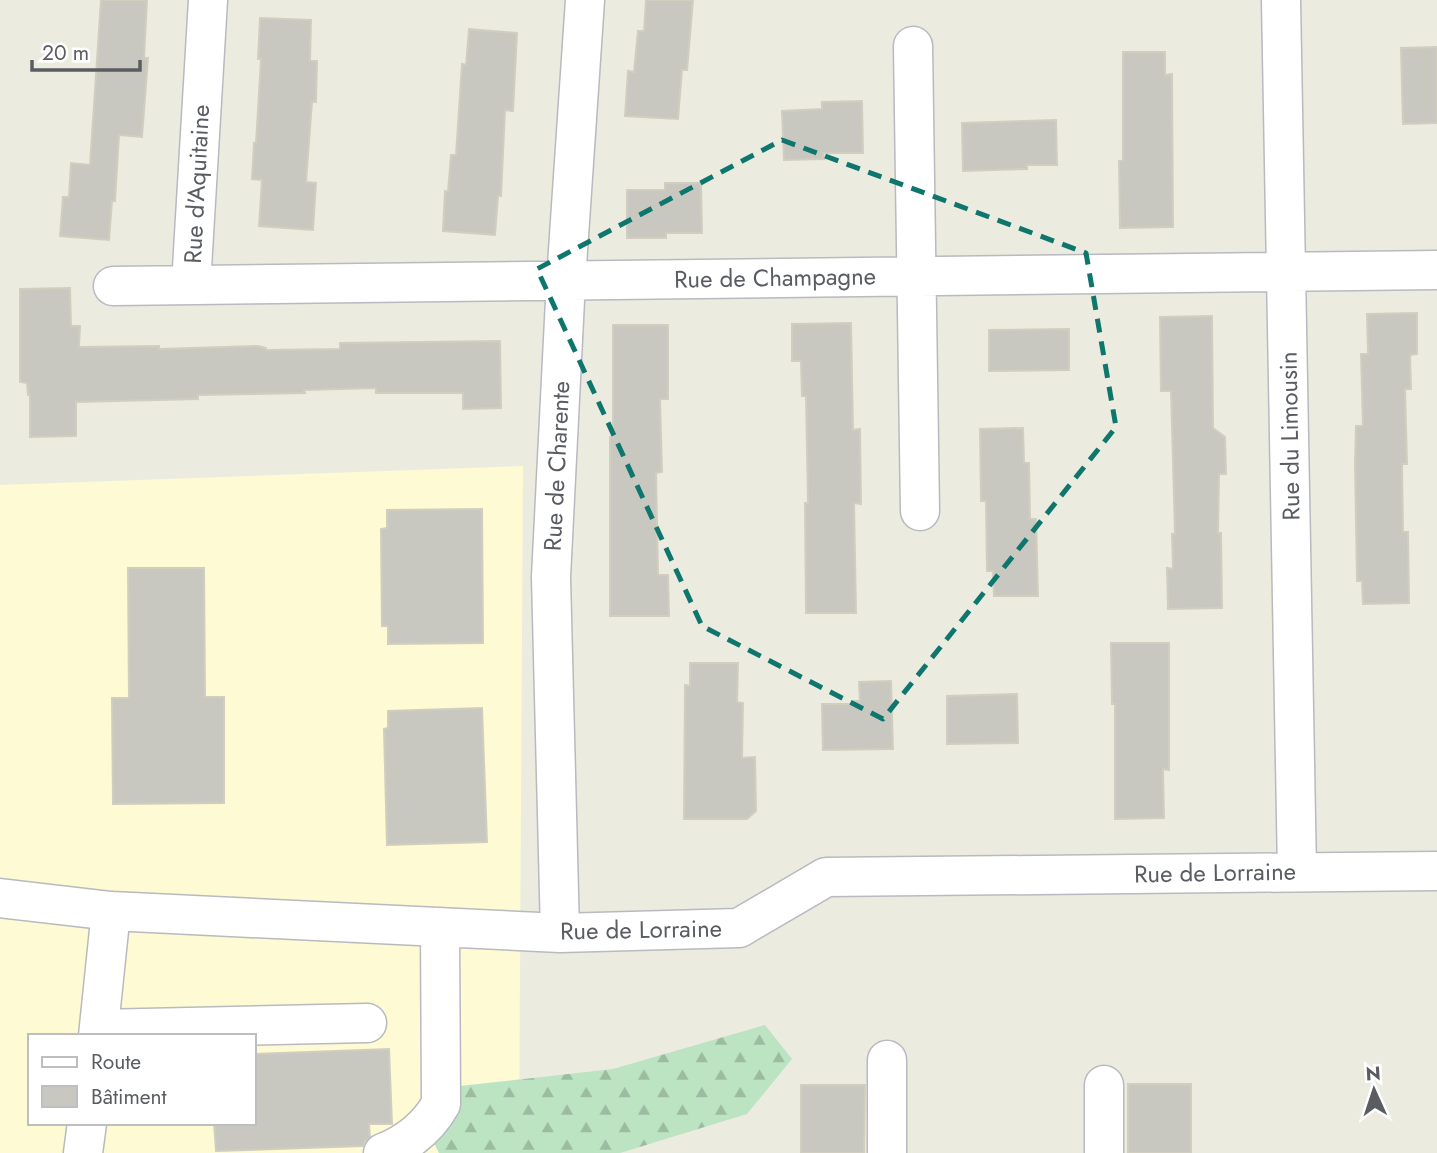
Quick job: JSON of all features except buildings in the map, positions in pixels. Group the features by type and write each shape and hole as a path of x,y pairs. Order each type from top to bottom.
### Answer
{"street":[{"name":"Rue d'Aquitaine","path":"191,285 208,0"},
{"name":"Rue de Charente","path":"560,933 551,577 566,280 585,0"},
{"name":"Rue du Limousin","path":"1281,0 1297,872"},
{"path":"913,46 920,511"},
{"name":"Rue de Champagne","path":"113,286 1437,270"},
{"name":"Rue de Lorraine","path":"0,898 111,911 560,933 739,928 826,877 1437,871"},
{"path":"111,911 98,1033 368,1023"},
{"path":"383,1153 396,1148 421,1131 441,1104 440,928"},
{"path":"887,1060 887,1153"},
{"path":"1104,1085 1104,1153"},
{"path":"83,1153 87,1125"}],"highlighted area":[{"path":"782,140 1086,253 1116,427 883,719 702,626 537,269"}],"shaded area":[{"path":"523,466 519,1153 0,1153 0,485"}],"green space":[{"path":"765,1025 792,1059 747,1114 620,1153 439,1153 431,1137 460,1086 613,1069"}]}
